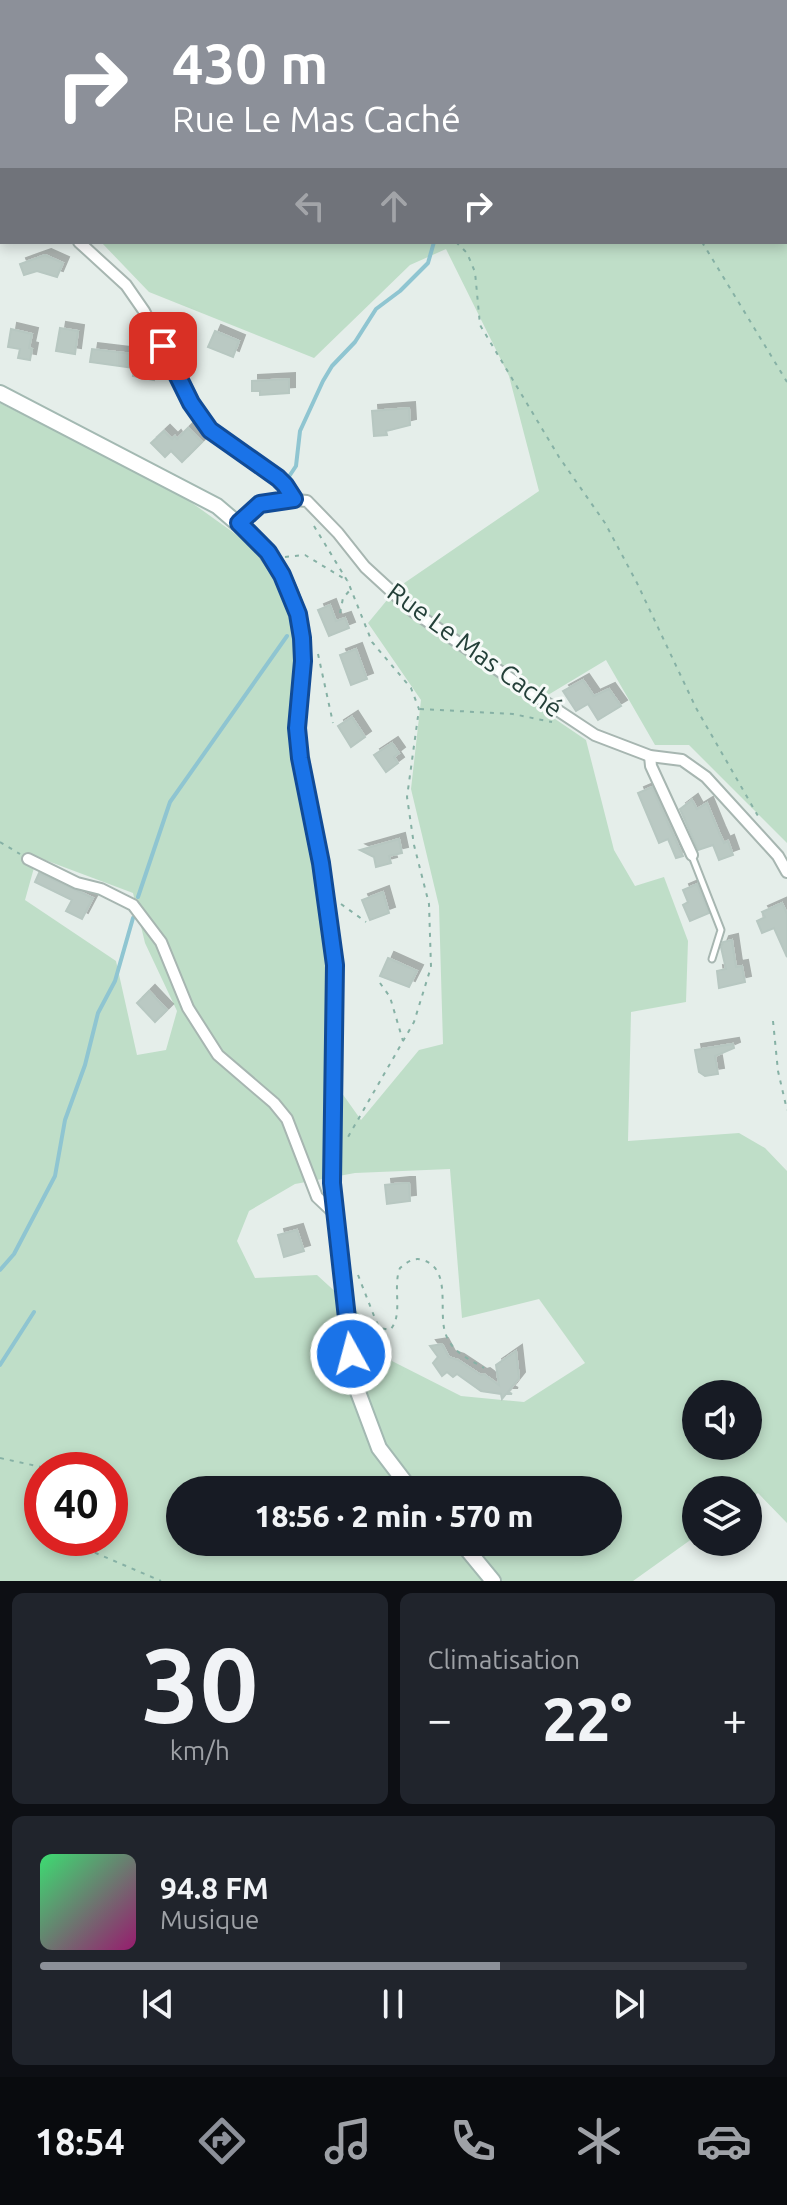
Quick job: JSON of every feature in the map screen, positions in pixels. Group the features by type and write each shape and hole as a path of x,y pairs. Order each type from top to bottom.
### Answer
{"street":[{"name":"Rue Le Mas Caché","path":"81,244 126,285 154,328 191,403 210,430 278,478 294,499 307,501 365,567 414,612 577,724 620,747 650,756 682,760 706,777 778,856 787,872"},
{"path":"0,393 200,495 239,523 273,560 298,614 302,643 297,728 300,758 335,965 334,1213 355,1384 379,1448 400,1476"},
{"path":"239,523 260,504 294,499"},
{"path":"650,756 651,766 692,855"},
{"path":"28,859 133,905 161,942 188,1008 218,1055 274,1103 287,1119 317,1197 334,1213"},
{"path":"472,1556 493,1581"}],"lane":[{"path":"692,855 721,930 712,959"}],"path":[{"path":"458,244 467,253 475,272 480,325 559,457 605,523 696,708 759,816"},
{"path":"703,244 787,382"},
{"path":"311,522 348,582 372,642 411,688 419,709 407,797 414,845 429,904 431,967 414,1022 334,1156"},
{"path":"273,560 305,555 348,582"},
{"path":"340,613 343,598 351,589"},
{"path":"302,643 313,648 318,655 333,723"},
{"path":"419,709 513,714 577,724"},
{"path":"0,842 28,859"},
{"path":"326,901 343,905 366,922"},
{"path":"380,983 390,997 403,1041"},
{"path":"773,1021 778,1071 787,1110"},
{"path":"340,1262 359,1276 376,1321 385,1331 397,1320 395,1288 400,1268 415,1259 425,1260 441,1277 446,1335 459,1354 484,1368"},
{"path":"0,1458 24,1463"},
{"path":"103,1556 161,1581"}],"green space":[{"path":"103,244 787,244 787,843 689,745 655,745 606,660 533,704 586,740 614,850 635,886 664,877 688,941 686,1002 631,1012 628,1141 739,1133 765,1148 787,1171 787,1523 762,1497 762,1476 682,1476 682,1546 633,1581 0,1581 0,403 174,490 262,553 296,631 292,720 305,823 344,964 327,1072 361,1120 419,1050 443,1044 439,906 411,789 421,700 368,623 397,588 539,491 509,376 446,249 410,265 314,358 149,292","holes":["37,857 133,893 145,943 177,1011 166,1050 137,1055 116,961 25,900","450,1169 462,1318 539,1299 585,1363 524,1402 461,1396 388,1359 363,1317 317,1275 255,1278 237,1241 249,1211 295,1184 355,1173"]}],"building":[{"path":"45,255 63,263 57,277 37,271 24,275 20,264"},
{"path":"60,328 78,331 75,354 56,351"},
{"path":"11,329 32,334 30,360 18,358 20,349 8,347"},
{"path":"215,331 239,341 233,357 208,347"},
{"path":"135,338 145,340 143,354 151,355 150,362 157,363 154,380 133,376 134,368 90,362 92,349 133,354"},
{"path":"289,379 289,393 260,395 260,391 252,391 252,381"},
{"path":"409,408 410,425 386,431 387,435 374,436 372,411"},
{"path":"188,428 202,442 182,462 171,451 165,457 151,443 164,431 172,439 175,436 177,439"},
{"path":"330,605 336,621 345,618 349,628 329,636 318,610"},
{"path":"356,649 367,679 351,685 340,655"},
{"path":"583,680 594,696 609,689 621,706 598,720 588,704 576,711 563,691"},
{"path":"352,717 365,737 351,747 338,726"},
{"path":"392,743 399,753 394,757 398,763 386,772 374,755"},
{"path":"652,787 683,856 676,858 668,839 659,843 638,793"},
{"path":"692,800 697,809 707,803 724,843 728,841 733,855 719,860 713,845 698,850 680,809"},
{"path":"399,839 402,853 389,856 391,863 376,867 374,857 360,850"},
{"path":"39,873 93,898 82,919 66,911 72,900 35,882"},
{"path":"697,884 709,913 690,921 683,905 688,902 683,890"},
{"path":"383,892 389,913 370,920 362,900"},
{"path":"782,903 787,914 787,957 774,928 762,933 757,921 765,917 762,912"},
{"path":"732,940 736,967 742,966 745,982 719,988 717,971 726,969 721,947 723,942"},
{"path":"388,958 417,971 409,987 380,976"},
{"path":"149,991 167,1010 155,1022 137,1003"},
{"path":"733,1044 734,1048 715,1056 718,1074 705,1076 699,1072 695,1050"},
{"path":"409,1183 410,1201 387,1204 385,1185"},
{"path":"297,1230 304,1251 284,1257 278,1235"},
{"path":"442,1344 449,1357 499,1385 496,1365 516,1351 519,1378 508,1392 512,1394 506,1394 502,1399 501,1394 481,1391 457,1374 453,1377 447,1372 442,1376 433,1363 438,1357 430,1346"}],"waterway":[{"path":"288,478 296,466 300,431 332,366 355,342 376,309 400,291 428,263 433,244"},
{"path":"138,897 170,802 287,636"},
{"path":"0,1270 14,1254 55,1176 65,1120 85,1065 98,1013 115,981 133,918"},
{"path":"0,1365 34,1312"}],"route":[{"path":"163,346 191,403 210,430 278,478 294,499 260,504 239,523 268,552 282,575 298,614 302,638 297,728 335,965 332,1183 351,1354"}]}
